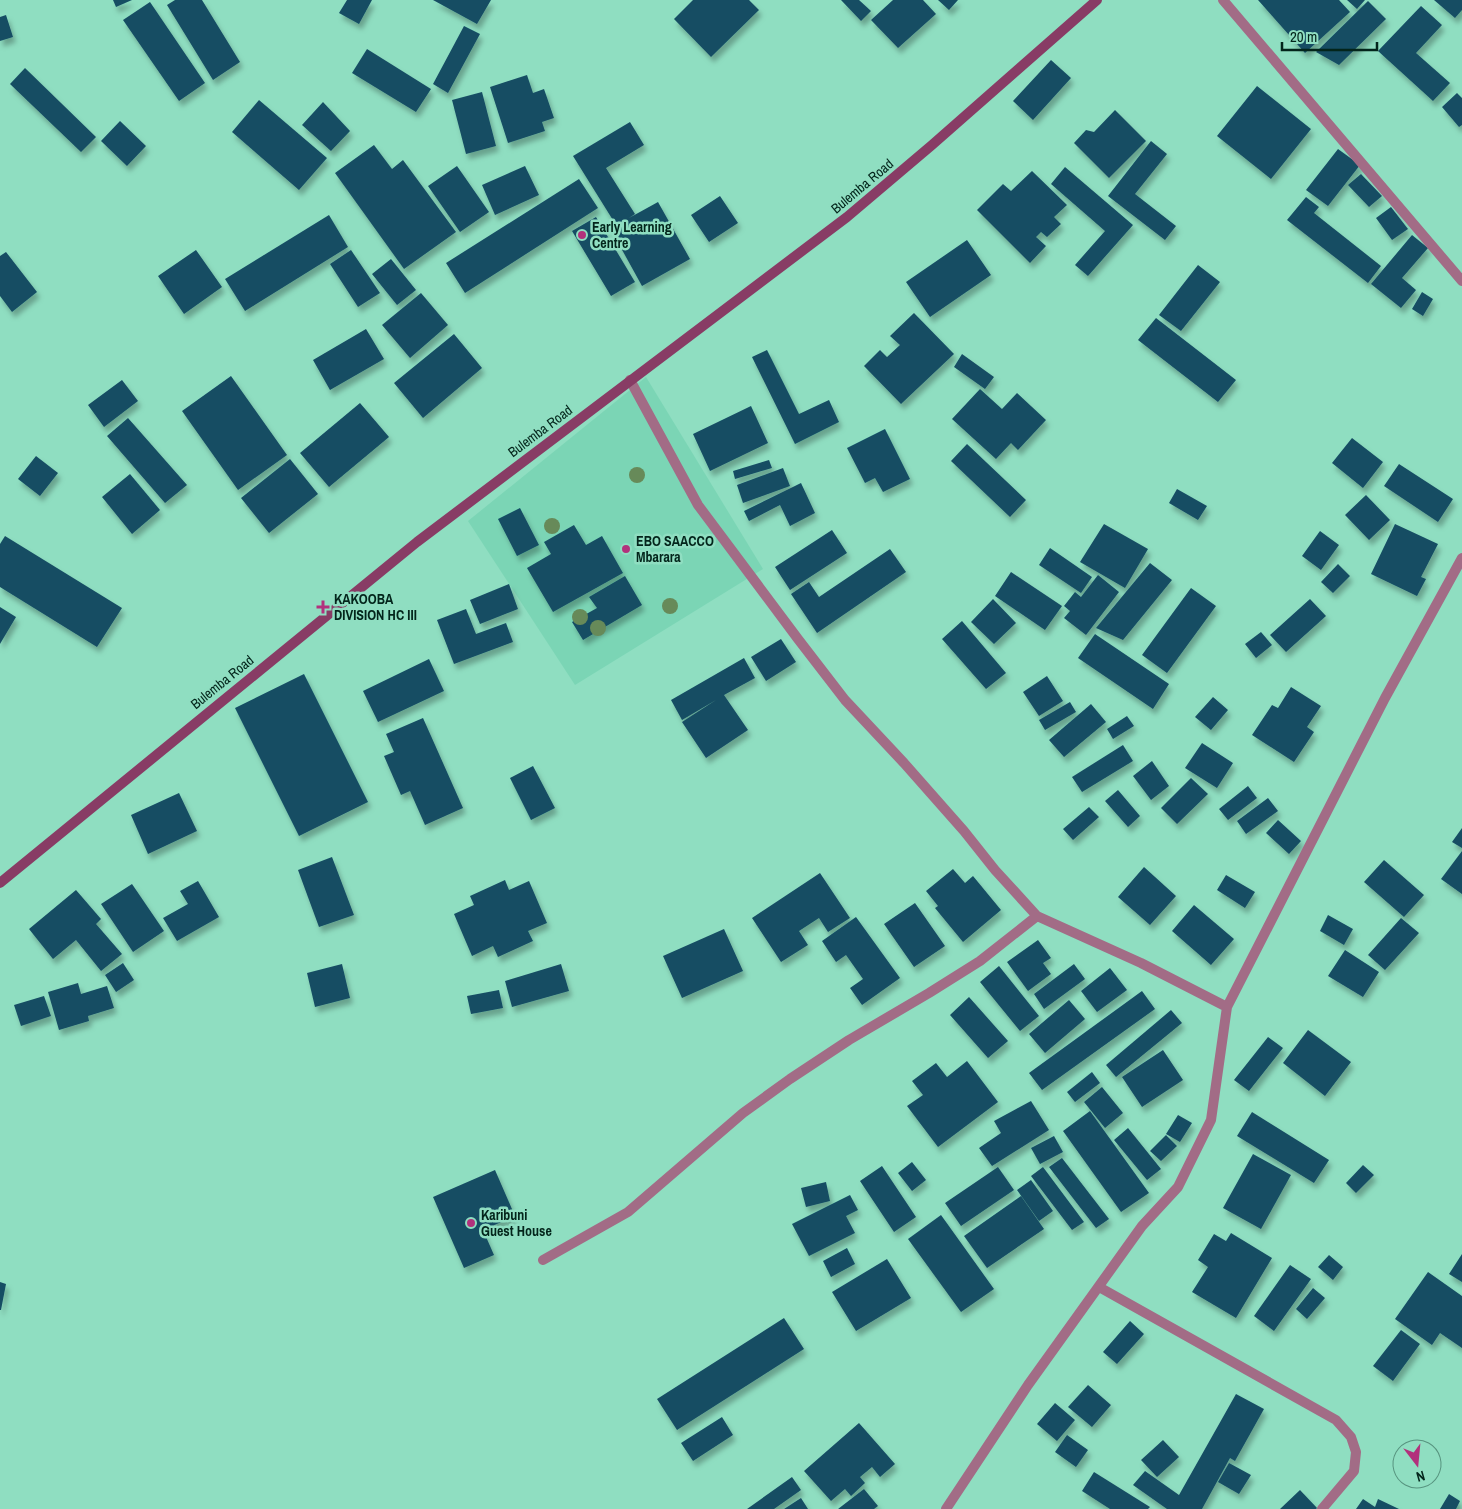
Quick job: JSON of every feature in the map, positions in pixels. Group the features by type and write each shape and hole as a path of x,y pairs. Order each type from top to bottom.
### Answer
{"main road":[{"name":"Bulemba Road","path":"0,883 417,542 847,217 1097,0"}],"street":[{"path":"1223,0 1462,281"},
{"path":"630,380 698,505 798,639 845,700 964,830 995,870 1037,916 1141,963 1227,1006"},
{"path":"946,1509 1028,1385 1098,1287 1142,1226 1178,1187 1211,1120 1227,1006 1385,698 1462,560"},
{"path":"542,1260 628,1212 744,1113 790,1079 849,1040 980,961 1037,916"},
{"path":"1098,1287 1336,1420 1351,1437 1356,1452 1354,1471 1322,1509"}],"shaded area":[{"path":"646,377 763,569 575,685 468,521"}],"building":[{"path":"113,0 132,0 116,7"},
{"path":"175,0 202,0 240,62 213,80 167,5"},
{"path":"347,0 372,0 359,24 339,13"},
{"path":"433,0 491,0 477,24"},
{"path":"693,0 749,0 759,10 711,57 674,19"},
{"path":"841,0 859,0 871,11 861,21"},
{"path":"893,0 923,0 936,14 898,48 871,20"},
{"path":"938,0 958,0 949,10"},
{"path":"1258,0 1339,0 1350,12 1305,53"},
{"path":"1347,0 1365,0 1357,9"},
{"path":"1434,0 1462,0 1462,10 1455,18"},
{"path":"1368,1 1386,19 1339,65 1316,52"},
{"path":"150,2 205,83 179,101 123,20"},
{"path":"1421,6 1442,25 1416,53 1450,83 1433,101 1378,51"},
{"path":"6,15 13,37 0,41 0,17"},
{"path":"464,26 480,34 448,93 433,84"},
{"path":"367,49 431,89 416,112 352,73"},
{"path":"1051,60 1071,78 1033,120 1013,101"},
{"path":"25,68 96,137 81,152 10,84"},
{"path":"527,75 533,93 544,89 554,118 542,122 545,131 508,143 490,87"},
{"path":"1257,86 1311,129 1271,179 1217,136"},
{"path":"482,92 496,146 466,154 452,100"},
{"path":"1457,93 1462,98 1462,125 1459,127 1442,107"},
{"path":"259,100 327,158 299,190 232,132"},
{"path":"323,102 350,131 331,151 302,125"},
{"path":"1115,110 1146,141 1109,178 1074,143 1086,130 1094,132"},
{"path":"120,121 146,146 127,166 101,141"},
{"path":"630,122 644,145 606,168 635,214 629,218 658,202 690,259 642,286 610,228 616,225 573,156"},
{"path":"1151,141 1167,154 1135,194 1176,226 1165,240 1108,196"},
{"path":"374,145 392,169 403,160 456,232 404,269 335,173"},
{"path":"1338,149 1360,165 1328,206 1306,190"},
{"path":"457,166 489,212 460,232 428,186"},
{"path":"525,166 539,195 495,215 482,185"},
{"path":"1065,167 1133,225 1088,276 1075,265 1105,231 1051,184"},
{"path":"1032,171 1067,205 1054,217 1061,224 1047,237 1041,232 1036,237 1046,246 1030,263 977,210 1003,184 1011,191"},
{"path":"1361,174 1382,196 1369,207 1348,185"},
{"path":"579,179 598,208 465,293 446,263"},
{"path":"720,196 738,223 709,242 691,215"},
{"path":"1306,197 1319,207 1314,213 1381,266 1368,283 1287,220"},
{"path":"1391,207 1408,229 1392,240 1376,218"},
{"path":"329,215 348,247 245,311 225,279"},
{"path":"596,217 635,282 611,296 572,231"},
{"path":"1412,235 1428,248 1402,278 1416,290 1401,308 1371,284"},
{"path":"967,240 991,275 930,317 906,282"},
{"path":"196,250 222,287 184,314 158,276"},
{"path":"351,250 380,293 358,307 330,264"},
{"path":"6,252 37,292 12,312 0,296 0,256"},
{"path":"391,259 416,290 397,305 372,274"},
{"path":"1198,265 1220,282 1181,331 1159,315"},
{"path":"1422,292 1433,299 1423,316 1412,309"},
{"path":"421,293 448,325 410,358 382,325"},
{"path":"914,313 954,354 901,404 864,366 880,350 887,357 900,345 890,336"},
{"path":"1156,318 1236,380 1218,402 1138,340"},
{"path":"366,329 384,359 330,390 313,360"},
{"path":"454,334 482,368 423,418 394,383"},
{"path":"767,350 799,414 829,400 839,422 795,444 752,357"},
{"path":"962,354 994,377 985,389 954,367"},
{"path":"231,376 287,455 238,490 182,411"},
{"path":"122,380 138,401 104,427 88,405"},
{"path":"980,389 1002,409 1017,393 1046,420 1018,450 1011,443 996,459 952,419"},
{"path":"360,403 389,437 329,487 300,453"},
{"path":"751,406 768,443 710,471 693,434"},
{"path":"128,418 187,485 165,503 107,436"},
{"path":"885,429 910,479 883,492 875,478 865,483 847,448"},
{"path":"1352,438 1383,462 1363,488 1332,463"},
{"path":"967,444 1026,500 1010,517 951,461"},
{"path":"36,456 58,473 40,496 18,479"},
{"path":"290,459 318,494 269,533 241,498"},
{"path":"769,460 772,468 735,479 733,471"},
{"path":"1399,464 1453,499 1438,522 1384,486"},
{"path":"783,468 790,486 743,503 737,485"},
{"path":"130,474 160,510 132,534 102,497"},
{"path":"801,483 815,513 790,526 780,505 749,521 744,511"},
{"path":"1177,489 1207,506 1198,520 1169,503"},
{"path":"1366,495 1390,520 1369,540 1345,515"},
{"path":"520,508 539,545 517,556 498,519"},
{"path":"1104,524 1148,549 1125,588 1080,562"},
{"path":"1395,524 1438,544 1421,577 1426,579 1417,596 1371,574"},
{"path":"574,525 586,545 602,536 623,573 553,612 527,568 551,554 544,542"},
{"path":"832,530 847,553 790,590 775,567"},
{"path":"1320,531 1339,545 1321,570 1302,556"},
{"path":"5,536 122,608 97,647 0,587 0,544"},
{"path":"1050,548 1092,577 1081,593 1039,565"},
{"path":"890,549 906,572 817,633 791,594 809,582 819,597"},
{"path":"1150,563 1172,580 1123,640 1096,628"},
{"path":"1338,564 1350,576 1333,593 1321,582"},
{"path":"1011,572 1062,606 1045,630 995,596"},
{"path":"1098,575 1119,592 1086,635 1064,618 1070,611 1064,606 1075,592 1081,597"},
{"path":"625,576 642,605 583,640 572,622 597,608 589,597"},
{"path":"509,584 518,609 480,624 470,600"},
{"path":"1191,588 1216,606 1167,673 1142,655"},
{"path":"993,599 1016,623 994,644 971,622"},
{"path":"1310,599 1326,616 1286,652 1270,635"},
{"path":"0,607 16,617 0,644"},
{"path":"466,609 476,634 506,623 513,642 454,664 437,620"},
{"path":"962,621 1006,673 986,689 942,639"},
{"path":"1261,632 1272,645 1256,658 1245,644"},
{"path":"1095,634 1169,684 1153,709 1078,658"},
{"path":"781,639 796,662 766,681 751,657"},
{"path":"744,658 755,678 724,695 748,730 706,758 682,722 716,700 682,720 671,700"},
{"path":"429,659 444,691 378,722 363,691"},
{"path":"304,674 368,802 299,836 235,708"},
{"path":"1047,676 1063,701 1039,716 1023,692"},
{"path":"1291,687 1321,706 1307,727 1314,732 1294,762 1252,735 1272,705 1278,708"},
{"path":"1213,697 1228,710 1211,730 1195,717"},
{"path":"1070,702 1076,712 1045,730 1039,720"},
{"path":"1091,704 1106,722 1064,757 1049,740"},
{"path":"1127,716 1134,726 1113,739 1107,729"},
{"path":"423,718 463,808 425,825 410,791 401,795 384,756 394,752 386,734"},
{"path":"1202,743 1233,763 1217,788 1185,768"},
{"path":"1123,745 1133,761 1082,792 1072,777"},
{"path":"1152,761 1169,786 1151,800 1133,776"},
{"path":"533,766 555,808 531,820 510,778"},
{"path":"1191,778 1208,794 1177,824 1161,808"},
{"path":"1248,786 1257,798 1228,820 1219,809"},
{"path":"1118,790 1140,816 1128,827 1105,801"},
{"path":"179,793 197,831 148,854 131,815"},
{"path":"1268,798 1278,811 1246,834 1237,821"},
{"path":"1089,807 1099,817 1073,840 1063,829"},
{"path":"1278,820 1301,841 1289,854 1266,833"},
{"path":"1462,828 1462,848 1452,842"},
{"path":"1462,851 1462,894 1441,879"},
{"path":"332,857 354,915 319,927 298,870"},
{"path":"1384,860 1424,895 1404,917 1364,882"},
{"path":"1144,867 1176,896 1150,925 1118,897"},
{"path":"953,869 965,883 973,876 1001,910 963,942 935,908 938,906 926,891"},
{"path":"820,873 850,918 828,932 819,918 799,931 808,945 781,962 752,918"},
{"path":"1226,875 1255,892 1245,908 1217,890"},
{"path":"505,880 509,890 529,881 547,923 528,931 533,941 498,957 493,946 472,956 454,914 474,905 470,896"},
{"path":"198,881 219,917 177,941 163,918 188,904 180,891"},
{"path":"132,884 164,931 133,952 101,904"},
{"path":"76,890 101,919 96,924 122,954 101,971 76,940 53,959 29,929"},
{"path":"915,903 945,946 914,967 884,924"},
{"path":"1194,905 1234,939 1211,965 1172,931"},
{"path":"1328,915 1353,929 1344,945 1320,931"},
{"path":"856,917 900,978 862,1005 850,988 863,979 846,955 836,962 822,941"},
{"path":"1401,918 1419,933 1385,970 1368,955"},
{"path":"724,929 743,971 682,998 663,956"},
{"path":"1038,940 1051,958 1043,963 1051,974 1028,991 1007,962"},
{"path":"1345,950 1379,972 1363,997 1328,976"},
{"path":"123,963 134,980 116,992 105,975"},
{"path":"342,964 350,998 315,1007 307,973"},
{"path":"561,964 569,991 512,1007 505,981"},
{"path":"1074,964 1085,979 1044,1009 1034,994"},
{"path":"999,966 1039,1016 1020,1031 980,982"},
{"path":"1110,968 1127,990 1097,1012 1081,991"},
{"path":"78,983 81,994 107,986 114,1008 88,1016 89,1021 59,1030 48,992"},
{"path":"499,990 503,1008 471,1014 467,996"},
{"path":"1142,991 1155,1009 1042,1090 1029,1073"},
{"path":"44,996 51,1016 21,1026 14,1005"},
{"path":"969,997 1008,1041 988,1058 950,1015"},
{"path":"1069,1000 1085,1019 1045,1053 1029,1034"},
{"path":"1171,1010 1182,1023 1116,1077 1106,1065"},
{"path":"1308,1030 1351,1062 1325,1096 1283,1063"},
{"path":"1268,1037 1283,1048 1249,1091 1234,1080"},
{"path":"1163,1050 1183,1080 1142,1107 1122,1077"},
{"path":"967,1061 998,1102 938,1147 907,1106 923,1095 912,1081 936,1063 947,1077"},
{"path":"1092,1072 1100,1083 1075,1102 1067,1092"},
{"path":"1102,1087 1123,1113 1105,1128 1084,1102"},
{"path":"1031,1101 1049,1130 992,1166 979,1148 1001,1133 994,1121"},
{"path":"1090,1111 1149,1193 1121,1212 1063,1131"},
{"path":"1252,1112 1329,1160 1314,1183 1237,1136"},
{"path":"1178,1115 1192,1123 1180,1142 1166,1134"},
{"path":"1128,1128 1161,1169 1147,1180 1114,1140"},
{"path":"1166,1135 1177,1146 1161,1161 1150,1151"},
{"path":"1054,1136 1063,1152 1040,1164 1031,1148"},
{"path":"1253,1154 1291,1175 1261,1229 1223,1208"},
{"path":"1062,1158 1109,1219 1096,1228 1049,1167"},
{"path":"912,1162 926,1180 912,1191 898,1173"},
{"path":"1363,1165 1374,1175 1356,1193 1346,1183"},
{"path":"882,1166 916,1217 894,1232 860,1181"},
{"path":"998,1167 1014,1190 961,1226 945,1203"},
{"path":"1043,1167 1084,1222 1072,1230 1031,1176"},
{"name":"Karibuni Guest House","path":"495,1170 515,1216 483,1230 494,1255 464,1268 433,1197"},
{"path":"1031,1180 1053,1211 1039,1221 1017,1190"},
{"path":"826,1182 830,1201 806,1207 801,1188"},
{"path":"850,1195 858,1210 846,1216 855,1233 809,1256 792,1224"},
{"path":"1021,1196 1044,1229 987,1268 964,1236"},
{"path":"941,1215 994,1289 961,1312 908,1239"},
{"path":"1231,1233 1272,1258 1236,1318 1192,1292 1208,1267 1198,1260 1214,1234 1226,1241"},
{"path":"847,1248 855,1264 831,1277 823,1261"},
{"path":"1462,1254 1462,1282 1449,1274"},
{"path":"1329,1255 1343,1267 1333,1280 1318,1267"},
{"path":"887,1259 911,1298 856,1331 832,1292"},
{"path":"1290,1265 1311,1279 1274,1331 1254,1316"},
{"path":"1428,1272 1462,1296 1462,1348 1440,1333 1432,1345 1395,1319"},
{"path":"0,1282 6,1284 1,1310 0,1310"},
{"path":"1313,1288 1325,1298 1307,1319 1296,1309"},
{"path":"784,1318 804,1349 677,1430 657,1399"},
{"path":"1130,1321 1144,1334 1117,1364 1103,1352"},
{"path":"1401,1330 1420,1344 1393,1381 1373,1366"},
{"path":"1088,1385 1111,1405 1092,1427 1068,1407"},
{"path":"1236,1394 1264,1409 1235,1461 1230,1458 1202,1509 1167,1509 1133,1485 1145,1471 1179,1495"},
{"path":"1055,1403 1075,1420 1057,1441 1037,1424"},
{"path":"722,1417 733,1435 693,1461 681,1443"},
{"path":"859,1423 895,1464 880,1477 872,1467 860,1477 865,1483 851,1496 845,1489 831,1501 804,1471"},
{"path":"1067,1435 1088,1450 1076,1467 1055,1452"},
{"path":"1163,1440 1179,1457 1157,1477 1141,1460"},
{"path":"1229,1463 1251,1475 1239,1494 1218,1482"},
{"path":"1094,1472 1150,1507 1148,1509 1110,1509 1082,1491"},
{"path":"792,1477 801,1490 774,1509 747,1509"},
{"path":"864,1489 878,1506 874,1509 838,1509"},
{"path":"1300,1490 1316,1509 1280,1509"},
{"path":"1449,1494 1460,1501 1456,1509 1440,1509"},
{"path":"801,1498 808,1509 784,1509"},
{"path":"1363,1499 1375,1507 1378,1499 1399,1509 1356,1509"}],"place":[{"name":"Early Learning Centre","path":"582,235"},
{"name":"EBO SAACCO Mbarara","path":"626,549"},
{"name":"KAKOOBA DIVISION HC III","path":"323,607"},
{"name":"Karibuni Guest House","path":"471,1223"}]}
